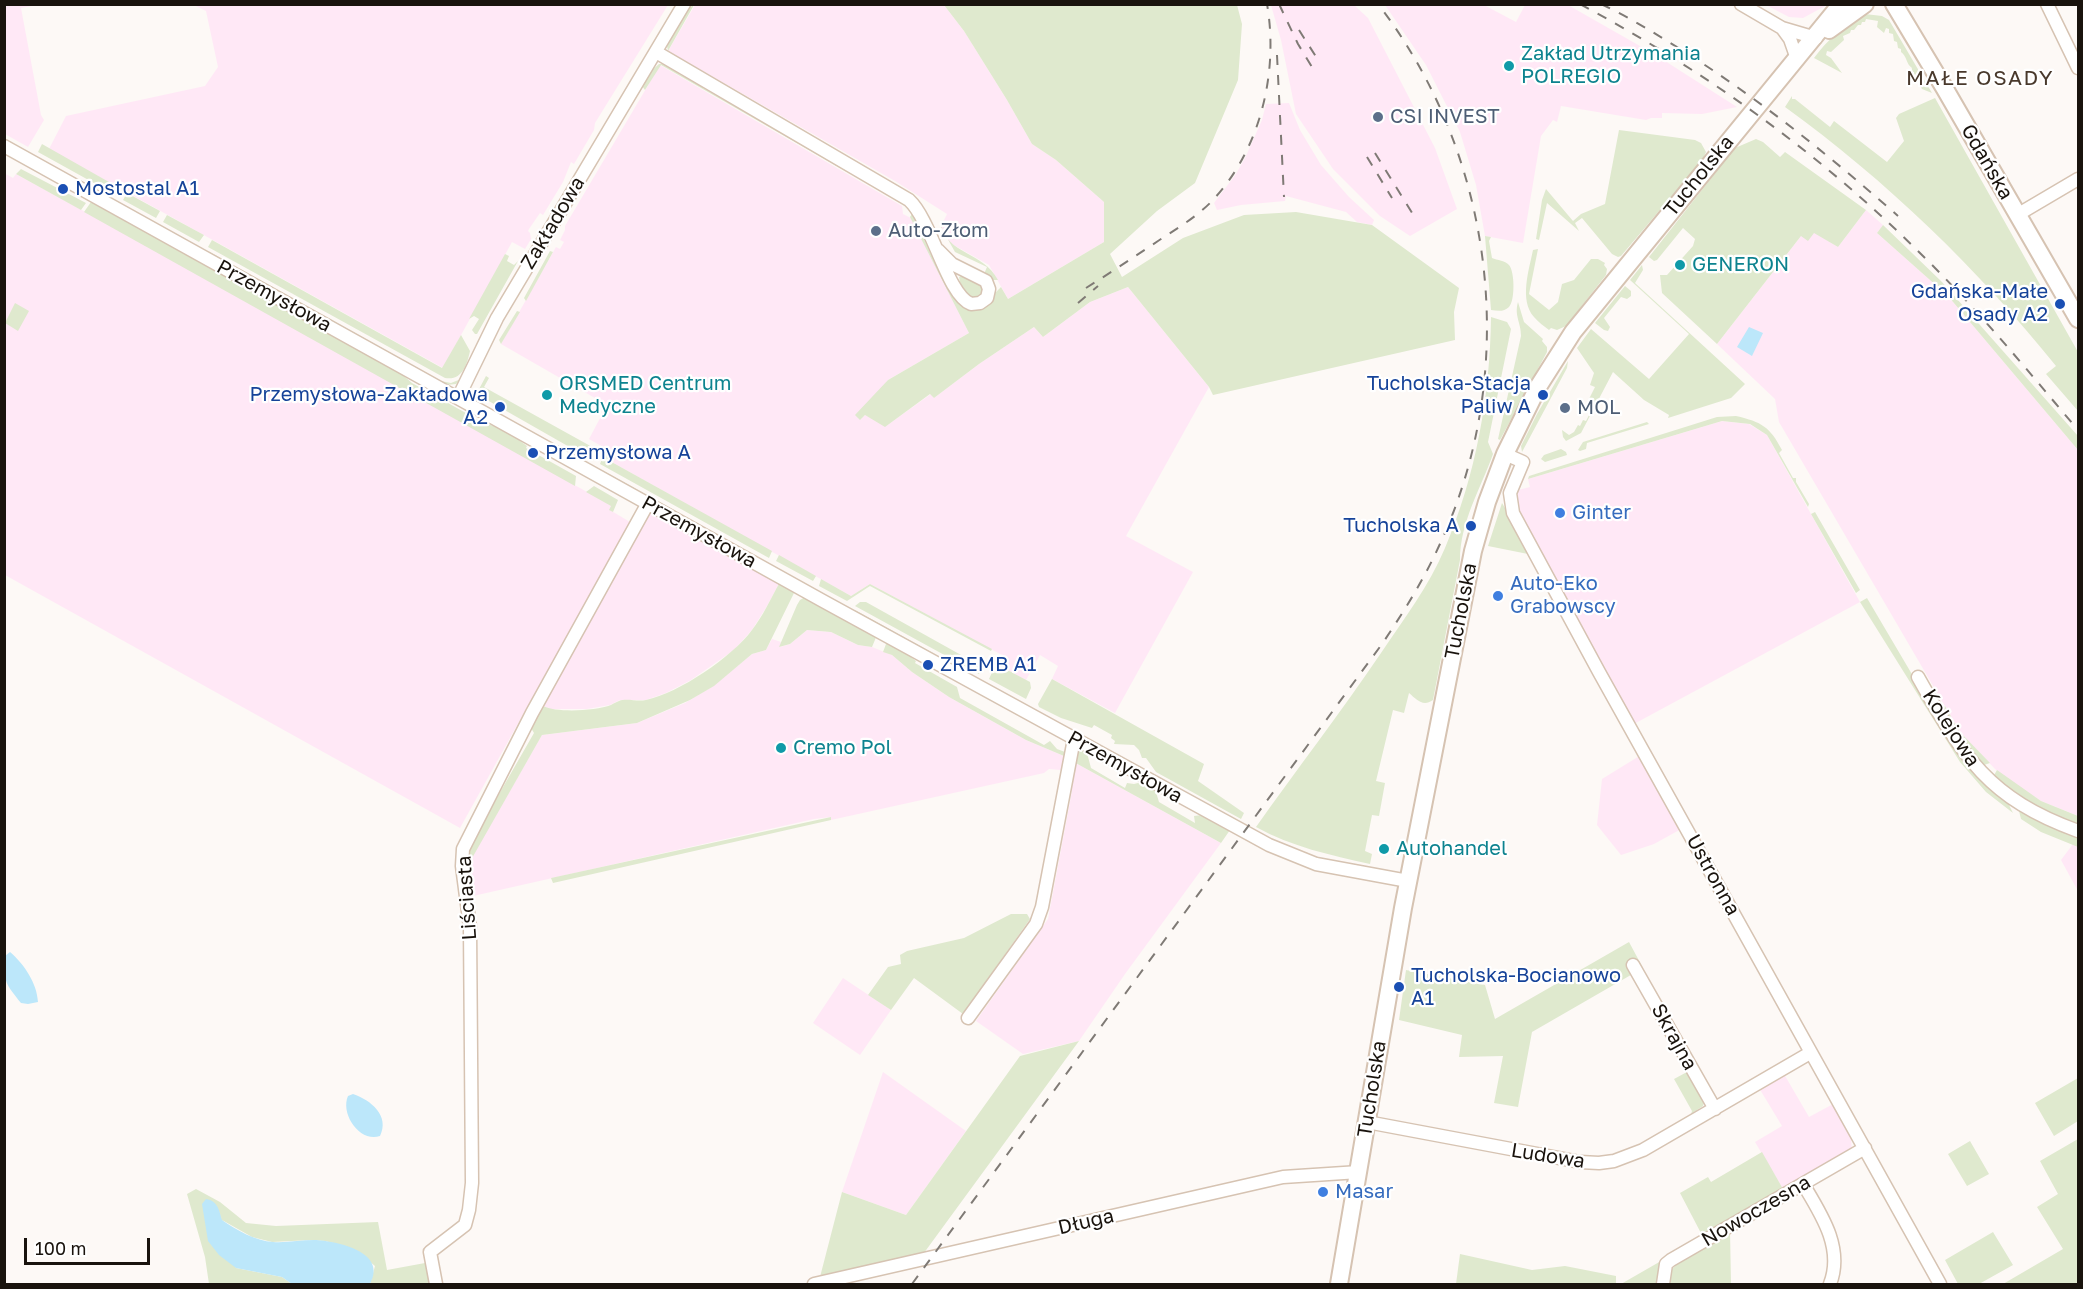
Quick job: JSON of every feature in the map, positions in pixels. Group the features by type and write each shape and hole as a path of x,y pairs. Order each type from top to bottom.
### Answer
{"main road":[{"name":"Tucholska","path":"1339,1284 1408,881 1473,551 1487,502 1505,454 1538,387 1573,332 1816,38 1841,4"},
{"name":"Tucholska","path":"1816,38 1865,4"},
{"name":"Gdańska","path":"1890,5 2079,319"}],"street":[{"name":"Zakładowa","path":"458,398 497,318 684,4"},
{"path":"1741,4 1782,28 1816,38"},
{"path":"2047,4 2079,68"},
{"path":"1782,28 1790,39 1797,59"},
{"path":"656,52 909,200 916,208 964,301 976,304 987,298 989,289 986,281 952,264 938,250"},
{"name":"Przemysłowa","path":"4,146 1261,841 1291,855 1326,866 1408,881"},
{"path":"2017,214 2079,179"},
{"name":"Ustronna","path":"1505,454 1522,462 1510,493 1513,513 1810,1053 1940,1284"},
{"name":"Liściasta","path":"436,1284 430,1252 465,1225 472,1183 470,927 462,866 463,849 532,713 648,503"},
{"name":"Kolejowa","path":"1918,677 1953,739 1979,771 2016,801 2058,824 2079,831"},
{"path":"968,1018 1036,924 1074,739"},
{"name":"Skrajna","path":"1634,965 1715,1109"},
{"name":"Ludowa","path":"1367,1122 1580,1162 1614,1161 1643,1150 1810,1053"},
{"name":"Nowoczesna","path":"1664,1284 1666,1264 1671,1260 1865,1148"},
{"name":"Długa","path":"814,1284 1286,1176 1359,1172"},
{"path":"1803,1184 1832,1239 1833,1274 1830,1284"}],"shaded area":[{"path":"5,4 37,5 21,8 41,115 44,120 28,147 5,134"},
{"path":"1827,4 1803,18 1789,17 1766,5"},
{"path":"194,5 668,5 595,123 594,130 574,164 571,162 563,182 543,215 540,213 529,229 531,239 525,249 512,242 443,368 49,149 66,116 205,86 218,67 206,11"},
{"path":"695,5 944,5 964,31 1032,144 1056,160 1104,202 1104,242 1008,299 989,265 950,243 941,226 947,214 895,181 668,51"},
{"path":"1271,5 1354,5 1368,18 1435,148 1457,209 1410,236 1380,216 1333,169 1296,114 1281,40"},
{"path":"1385,5 1484,5 1516,22 1525,5 1568,5 1654,54 1737,107 1702,114 1662,113 1662,118 1646,120 1561,106 1557,122 1553,120 1541,136 1523,243 1485,236 1476,185 1460,132 1426,65"},
{"path":"660,65 902,206 903,214 911,218 969,333 888,380 860,420 865,415 886,426 931,394 934,398 1034,327 1043,337 1090,302 1128,287 1209,387 1126,536 1193,572 1115,713 1052,679 1058,666 1040,655 1026,680 998,665 1002,655 870,584 851,596 608,460 612,452 589,439 607,405 501,344 556,247 560,249 564,242 560,240 565,226"},
{"path":"1289,103 1300,130 1321,165 1349,197 1374,220 1372,225 1357,222 1346,212 1286,196 1285,201 1241,205 1217,210 1214,203 1236,174 1246,156 1262,120 1266,104"},
{"path":"4,173 13,178 16,174 206,278 612,506 610,510 630,522 460,828 5,575"},
{"path":"1866,210 1883,225 1877,233 1948,296 2078,450 2078,816 2041,801 2017,786 1995,769 1960,732 1779,422 1775,399 1717,344 1801,236 1814,232 1838,247"},
{"path":"1722,421 1749,424 1767,435 1860,602 1632,725 1517,513 1514,491 1530,487 1528,479"},
{"path":"652,512 780,582 767,606 752,630 734,650 691,680 666,693 646,700 620,700 610,705 587,709 549,709 543,706 648,514"},
{"path":"807,630 831,632 858,645 872,647 892,655 912,672 949,697 1026,740 1064,756 1061,770 1049,769 1044,773 831,820 831,817 814,819 473,896 466,867 542,735 637,723 685,703 713,686 752,654 766,650 772,639 781,642 780,647 790,644"},
{"path":"1641,755 1683,828 1654,844 1621,855 1597,825 1602,779"},
{"path":"1072,761 1221,843 1079,1041 1023,1054 976,1021 1048,919 1072,791 1068,789"},
{"path":"2073,844 2078,847 2078,891 2061,860"},
{"path":"843,978 891,1010 860,1055 813,1023"},
{"path":"883,1072 966,1131 906,1215 842,1192"},
{"path":"1784,1074 1809,1117 1835,1103 1850,1131 1852,1149 1783,1189 1755,1142 1782,1126 1759,1088"}],"green space":[{"path":"694,5 668,51 667,46 690,7"},
{"path":"944,5 1237,5 1242,24 1238,80 1195,183 1157,211 1110,254 1122,277 1183,238 1244,215 1296,212 1372,225 1459,288 1454,312 1455,340 1213,395 1209,387 1128,287 1090,302 1043,337 1034,327 934,398 930,394 885,427 865,415 860,420 855,415 888,380 969,333 910,217 912,214 947,288 959,301 992,300 1001,287 1008,299 1104,242 1104,202 1056,160 1032,144 964,31"},
{"path":"1865,14 1882,16 1889,20 1932,93 1922,89 1914,72 1911,72 1912,68 1901,49 1898,48 1897,42 1894,41 1893,34 1889,33 1889,29 1886,28 1884,33 1877,27 1878,21 1866,19 1861,25 1843,36 1844,40 1831,52 1827,51 1826,55 1842,73 1814,58 1837,33"},
{"path":"659,64 664,64 703,86 847,172 661,65 645,90 642,86 650,72"},
{"path":"1792,96 1792,99 1830,127 1834,121 1887,162 1904,141 1896,118 1899,114 1935,98 2078,352 2078,411 2046,374 2056,366 1995,295 1895,196 1823,135 1785,107"},
{"path":"1619,130 1695,140 1701,143 1706,152 1703,159 1621,256 1612,254 1582,218 1575,223 1579,231 1547,203 1539,240 1536,239 1546,189 1573,221 1581,214 1605,204"},
{"path":"1756,139 1780,157 1785,152 1866,210 1838,247 1814,233 1808,241 1801,236 1717,344 1662,293 1660,275 1667,275 1693,246 1695,239 1683,228 1657,260 1654,261 1649,257 1735,148"},
{"path":"42,144 116,186 112,193 38,152"},
{"path":"21,169 86,203 81,210 16,174"},
{"path":"127,193 160,211 156,218 123,200"},
{"path":"80,196 87,197 397,370 412,383 482,422 505,430 527,446 526,448 576,476 575,486 84,212 91,202"},
{"path":"167,215 204,235 199,242 163,222"},
{"path":"1883,225 1942,282 2078,436 2078,450 1948,296 1877,233"},
{"path":"946,236 958,248 984,263 998,280 992,280 984,274 987,267 955,252"},
{"path":"1485,236 1491,237 1489,241 1492,258 1508,264 1511,269 1514,286 1511,304 1507,309 1491,310"},
{"path":"212,240 442,368 461,335 470,351 463,371 456,377 445,378 208,247"},
{"path":"1538,249 1529,294 1549,310 1558,302 1562,284 1574,280 1591,259 1598,259 1605,263 1607,269 1606,275 1566,326 1557,330 1551,328 1549,330 1537,321 1529,310 1527,302 1526,285 1529,267 1533,250"},
{"path":"208,251 441,381 451,383 461,379 456,384 446,385"},
{"path":"550,251 553,252 526,301 524,298"},
{"path":"505,254 509,256 507,261 514,265 518,261 475,334 472,330 479,319 474,316 469,319"},
{"path":"1642,265 1643,270 1635,283 1745,384 1731,398 1668,418 1669,415 1644,400 1613,372 1581,433 1566,441 1562,430 1569,435 1574,432 1583,420 1586,421 1593,407 1587,403 1595,387 1590,385 1594,373 1577,348 1591,329 1649,379 1689,334 1630,280"},
{"path":"962,276 982,285 983,294 974,299 968,295 961,284 959,277"},
{"path":"1625,286 1631,291 1631,296 1627,299 1621,297 1604,318 1610,327 1608,331 1604,330 1595,323"},
{"path":"1518,302 1524,322 1543,339 1547,352 1500,440 1498,439 1521,336"},
{"path":"15,303 29,311 18,331 5,323"},
{"path":"517,311 520,312 501,344 499,340"},
{"path":"1491,317 1507,322 1511,329 1488,442 1493,454 1463,532 1460,560 1433,700 1423,703 1409,693 1404,713 1393,710 1376,781 1385,783 1379,816 1372,815 1365,851 1372,854 1370,864 1326,854 1283,840 1256,827 1407,615 1424,589 1445,548 1465,492 1479,435 1488,376"},
{"path":"1568,361 1567,368 1522,452 1521,446 1537,414"},
{"path":"486,376 489,378 484,387 594,448 591,454 587,457 480,396 478,391"},
{"path":"1736,416 1759,423 1773,436 1782,450 1779,453 1793,478 1796,478 1809,504 1808,507 1767,435 1750,424 1722,421 1528,479 1529,476 1717,417"},
{"path":"1647,422 1649,424 1587,443 1586,449 1578,450 1583,442"},
{"path":"606,448 612,452 608,460 772,551 769,558 600,464"},
{"path":"1561,449 1567,455 1545,462 1541,459 1544,455"},
{"path":"602,470 765,561 607,475"},
{"path":"594,486 618,500 613,512 609,510 611,506 586,492"},
{"path":"1502,503 1533,555 1488,546"},
{"path":"1815,512 1860,590 1856,593 1811,514"},
{"path":"779,555 816,576 813,581 776,561"},
{"path":"821,579 851,596 870,584 992,649 991,651 870,586 847,601 819,586"},
{"path":"780,582 793,589 794,593 766,650 752,654 714,686 690,700 637,723 542,735 467,867 468,850 475,830 488,806 491,808 534,733 531,728 543,706 566,710 596,709 622,700 639,701 659,696 704,672 732,651 752,630"},
{"path":"805,597 877,635 872,647 858,645 831,632 807,630 790,644 779,647 797,605"},
{"path":"1867,598 1959,754 1986,784 2007,801 2013,813 1986,792 1960,762 1860,602"},
{"path":"860,602 866,602 979,665 981,670 979,674 855,606"},
{"path":"855,610 951,663 951,664 856,613"},
{"path":"886,644 898,647 916,661 915,663 957,687 960,698 1044,745 1050,741 1057,749 1065,752 1064,756 1026,740 949,697 912,672 892,655 883,652"},
{"path":"1000,666 1030,682 1031,688 1026,699 989,679 994,668"},
{"path":"1052,679 1204,764 1198,781 1244,813 1241,819 1156,772 1146,758 1142,758 1134,745 1114,744 1112,735 1094,725 1092,728 1061,718 1039,707 1038,704"},
{"path":"1945,706 1960,732 1990,763 1981,766 1941,709"},
{"path":"1078,749 1087,753 1091,768 1125,788 1127,783 1142,782 1155,789 1159,802 1195,823 1194,816 1202,815 1230,830 1221,843 1072,761"},
{"path":"1997,770 2041,801 2078,816 2078,827 2022,801 1993,777"},
{"path":"2021,809 2078,834 2078,847 2041,832 2021,819 2019,811"},
{"path":"831,817 831,820 553,883 551,878"},
{"path":"467,867 473,896 471,897 467,870"},
{"path":"1011,914 1027,914 1030,919 963,1014 914,978 891,1010 868,995 888,967 901,964 900,955 907,951 964,938"},
{"path":"1629,942 1643,968 1532,1032 1518,1107 1494,1103 1503,1056 1459,1057 1462,1035 1399,1020 1406,970 1485,985 1495,1019"},
{"path":"1079,1041 921,1257 820,1277 842,1192 906,1215 1020,1056"},
{"path":"1687,1072 1704,1102 1703,1106 1691,1114 1692,1111 1674,1079"},
{"path":"2078,1078 2078,1121 2054,1136 2035,1103"},
{"path":"2078,1139 2078,1284 2003,1284 2063,1249 2037,1207 2058,1194 2040,1161"},
{"path":"1970,1141 1989,1174 1967,1186 1948,1154"},
{"path":"1762,1152 1783,1189 1703,1237 1680,1193 1708,1177 1711,1182"},
{"path":"196,1189 220,1202 246,1223 276,1226 378,1222 387,1270 425,1263 430,1284 370,1284 375,1266 357,1251 325,1241 272,1242 252,1237 222,1220 236,1268 282,1277 292,1284 209,1284 205,1257 187,1194"},
{"path":"1730,1230 1731,1284 1666,1284 1666,1276 1684,1256"},
{"path":"1993,1232 2013,1265 1979,1284 1958,1284 1945,1260"},
{"path":"1460,1254 1532,1270 1565,1266 1616,1276 1616,1284 1456,1284"},
{"path":"1661,1261 1661,1284 1621,1284"}],"water":[{"path":"1749,327 1763,333 1752,356 1737,347"},
{"path":"10,952 29,974 38,1002 21,1003 9,987 4,965 5,956"},
{"path":"353,1094 366,1100 381,1116 383,1122 380,1136 365,1135 349,1118 346,1103 348,1096"},
{"path":"206,1199 216,1204 222,1220 260,1240 324,1241 358,1250 367,1256 372,1264 374,1273 370,1284 292,1284 282,1277 236,1268 219,1255 208,1241 202,1204"}],"railway":[{"path":"1086,288 1198,214 1227,183 1242,160 1262,110 1267,84 1270,57 1267,4"},
{"path":"1279,4 1312,67"},
{"path":"912,1284 1382,644 1433,559 1465,479 1481,409 1487,338 1484,267 1471,197 1449,129 1418,64 1378,4"},
{"path":"1580,4 1627,30 1718,87 1804,150 1845,184 1885,220 1964,299 2078,430"},
{"path":"1601,4 1634,21 1743,91 1822,151 1898,216"},
{"path":"1299,30 1320,63"},
{"path":"1277,55 1284,197"},
{"path":"1375,153 1414,216"},
{"path":"1367,157 1392,198"},
{"path":"1078,303 1098,286"}],"place":[{"name":"Zakład Utrzymania POLREGIO","path":"1509,66"},
{"name":"CSI INVEST","path":"1378,117"},
{"name":"Mostostal A1","path":"63,189"},
{"name":"Auto-Złom","path":"876,231"},
{"name":"GENERON","path":"1680,265"},
{"name":"Gdańska-Małe Osady A2","path":"2060,304"},
{"name":"ORSMED Centrum Medyczne","path":"547,395"},
{"name":"Tucholska-Stacja Paliw A","path":"1543,395"},
{"name":"Przemysłowa-Zakładowa A2","path":"500,407"},
{"name":"MOL","path":"1565,408"},
{"name":"Przemysłowa A","path":"533,453"},
{"name":"Ginter","path":"1560,513"},
{"name":"Tucholska A","path":"1471,526"},
{"name":"Auto-Eko Grabowscy","path":"1498,596"},
{"name":"ZREMB A1","path":"928,665"},
{"name":"Cremo Pol","path":"781,748"},
{"name":"Autohandel","path":"1384,849"},
{"name":"Tucholska-Bocianowo A1","path":"1399,987"},
{"name":"Masar","path":"1323,1192"}],"district":[{"name":"MAŁE OSADY","path":"1980,78"}]}
